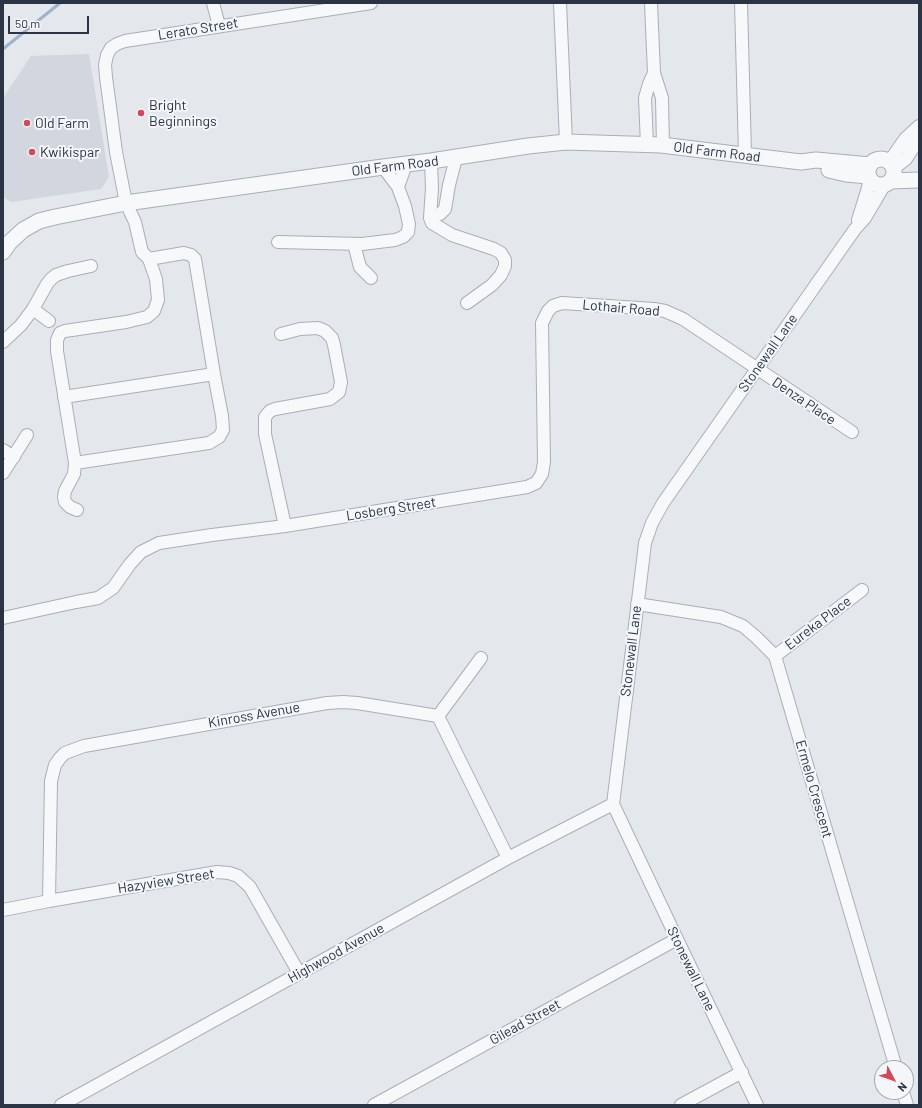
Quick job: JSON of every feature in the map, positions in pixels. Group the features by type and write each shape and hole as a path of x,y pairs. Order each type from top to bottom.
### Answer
{"street":[{"path":"213,3 219,26"},
{"name":"Lerato Street","path":"75,463 56,346 59,336 65,331 143,318 151,313 157,306 158,292 156,279 149,259 142,252 135,222 126,203 116,152 105,65 107,55 111,48 125,41 371,3"},
{"path":"560,3 566,142"},
{"path":"651,3 654,73 662,98 663,146"},
{"path":"741,3 745,155"},
{"path":"647,145 645,98 654,73"},
{"path":"890,174 905,139 919,126"},
{"path":"919,139 906,159 890,174 877,184 869,173 876,160 881,159 890,174 919,180"},
{"name":"Old Farm Road","path":"3,252 10,242 23,230 39,221 126,203 456,158 528,146 566,142 663,146 801,162 823,161 869,173"},
{"path":"430,218 440,214 445,209 456,158"},
{"path":"431,161 432,188 430,218 432,223 446,233 494,248 501,253 505,260 505,266 501,275 492,285 467,303"},
{"path":"383,167 398,187 406,164"},
{"name":"Stonewall Lane","path":"855,229 867,191 869,173"},
{"path":"890,174 919,173"},
{"name":"Stonewall Lane","path":"757,1105 613,804 645,543 652,523 663,503 855,229 865,218 890,174"},
{"path":"278,242 354,244 403,238 406,235 409,224 405,206 399,190"},
{"path":"354,244 360,267 371,278"},
{"path":"77,510 70,507 65,502 64,497 65,491 74,474 75,463 209,443 214,441 223,430 196,259 191,255 184,253 149,259"},
{"path":"3,342 21,325 33,309 47,284 56,276 68,271 91,266"},
{"name":"Lothair Road","path":"545,315 553,306 562,303 665,311 683,319 757,369"},
{"path":"33,309 49,321"},
{"name":"Losberg Street","path":"3,618 98,598 113,588 130,564 141,552 154,545 212,535 285,526 527,487 536,483 540,479 543,470 541,332 545,315"},
{"path":"281,334 300,329 318,328 325,331 332,338 341,382 339,392 330,399 275,409 270,411 265,417 265,434 285,526"},
{"name":"Denza Place","path":"757,369 852,432"},
{"path":"64,397 214,374"},
{"path":"3,474 27,435"},
{"path":"3,450 14,457"},
{"name":"Eureka Place","path":"775,656 862,590"},
{"name":"Ermelo Crescent","path":"637,604 690,611 727,619 743,626 775,656 894,1060"},
{"path":"481,658 438,716 508,858"},
{"name":"Kinross Avenue","path":"49,901 52,781 55,765 65,754 84,746 327,703 357,703 438,716"},
{"name":"Highwood Avenue","path":"61,1105 82,1100 299,973 508,858 613,804"},
{"name":"Hazyview Street","path":"3,910 216,872 229,873 238,876 250,887 299,973"},
{"name":"Gilead Street","path":"374,1105 677,939"},
{"path":"681,1105 742,1072"}],"shaded area":[{"path":"89,54 109,177 101,189 11,202 3,197 3,98 31,56"}],"waterway":[{"path":"3,49 60,3"}],"place":[{"name":"Bright Beginnings","path":"141,113"},
{"name":"Old Farm","path":"27,123"},
{"name":"Kwikispar","path":"32,152"}]}
